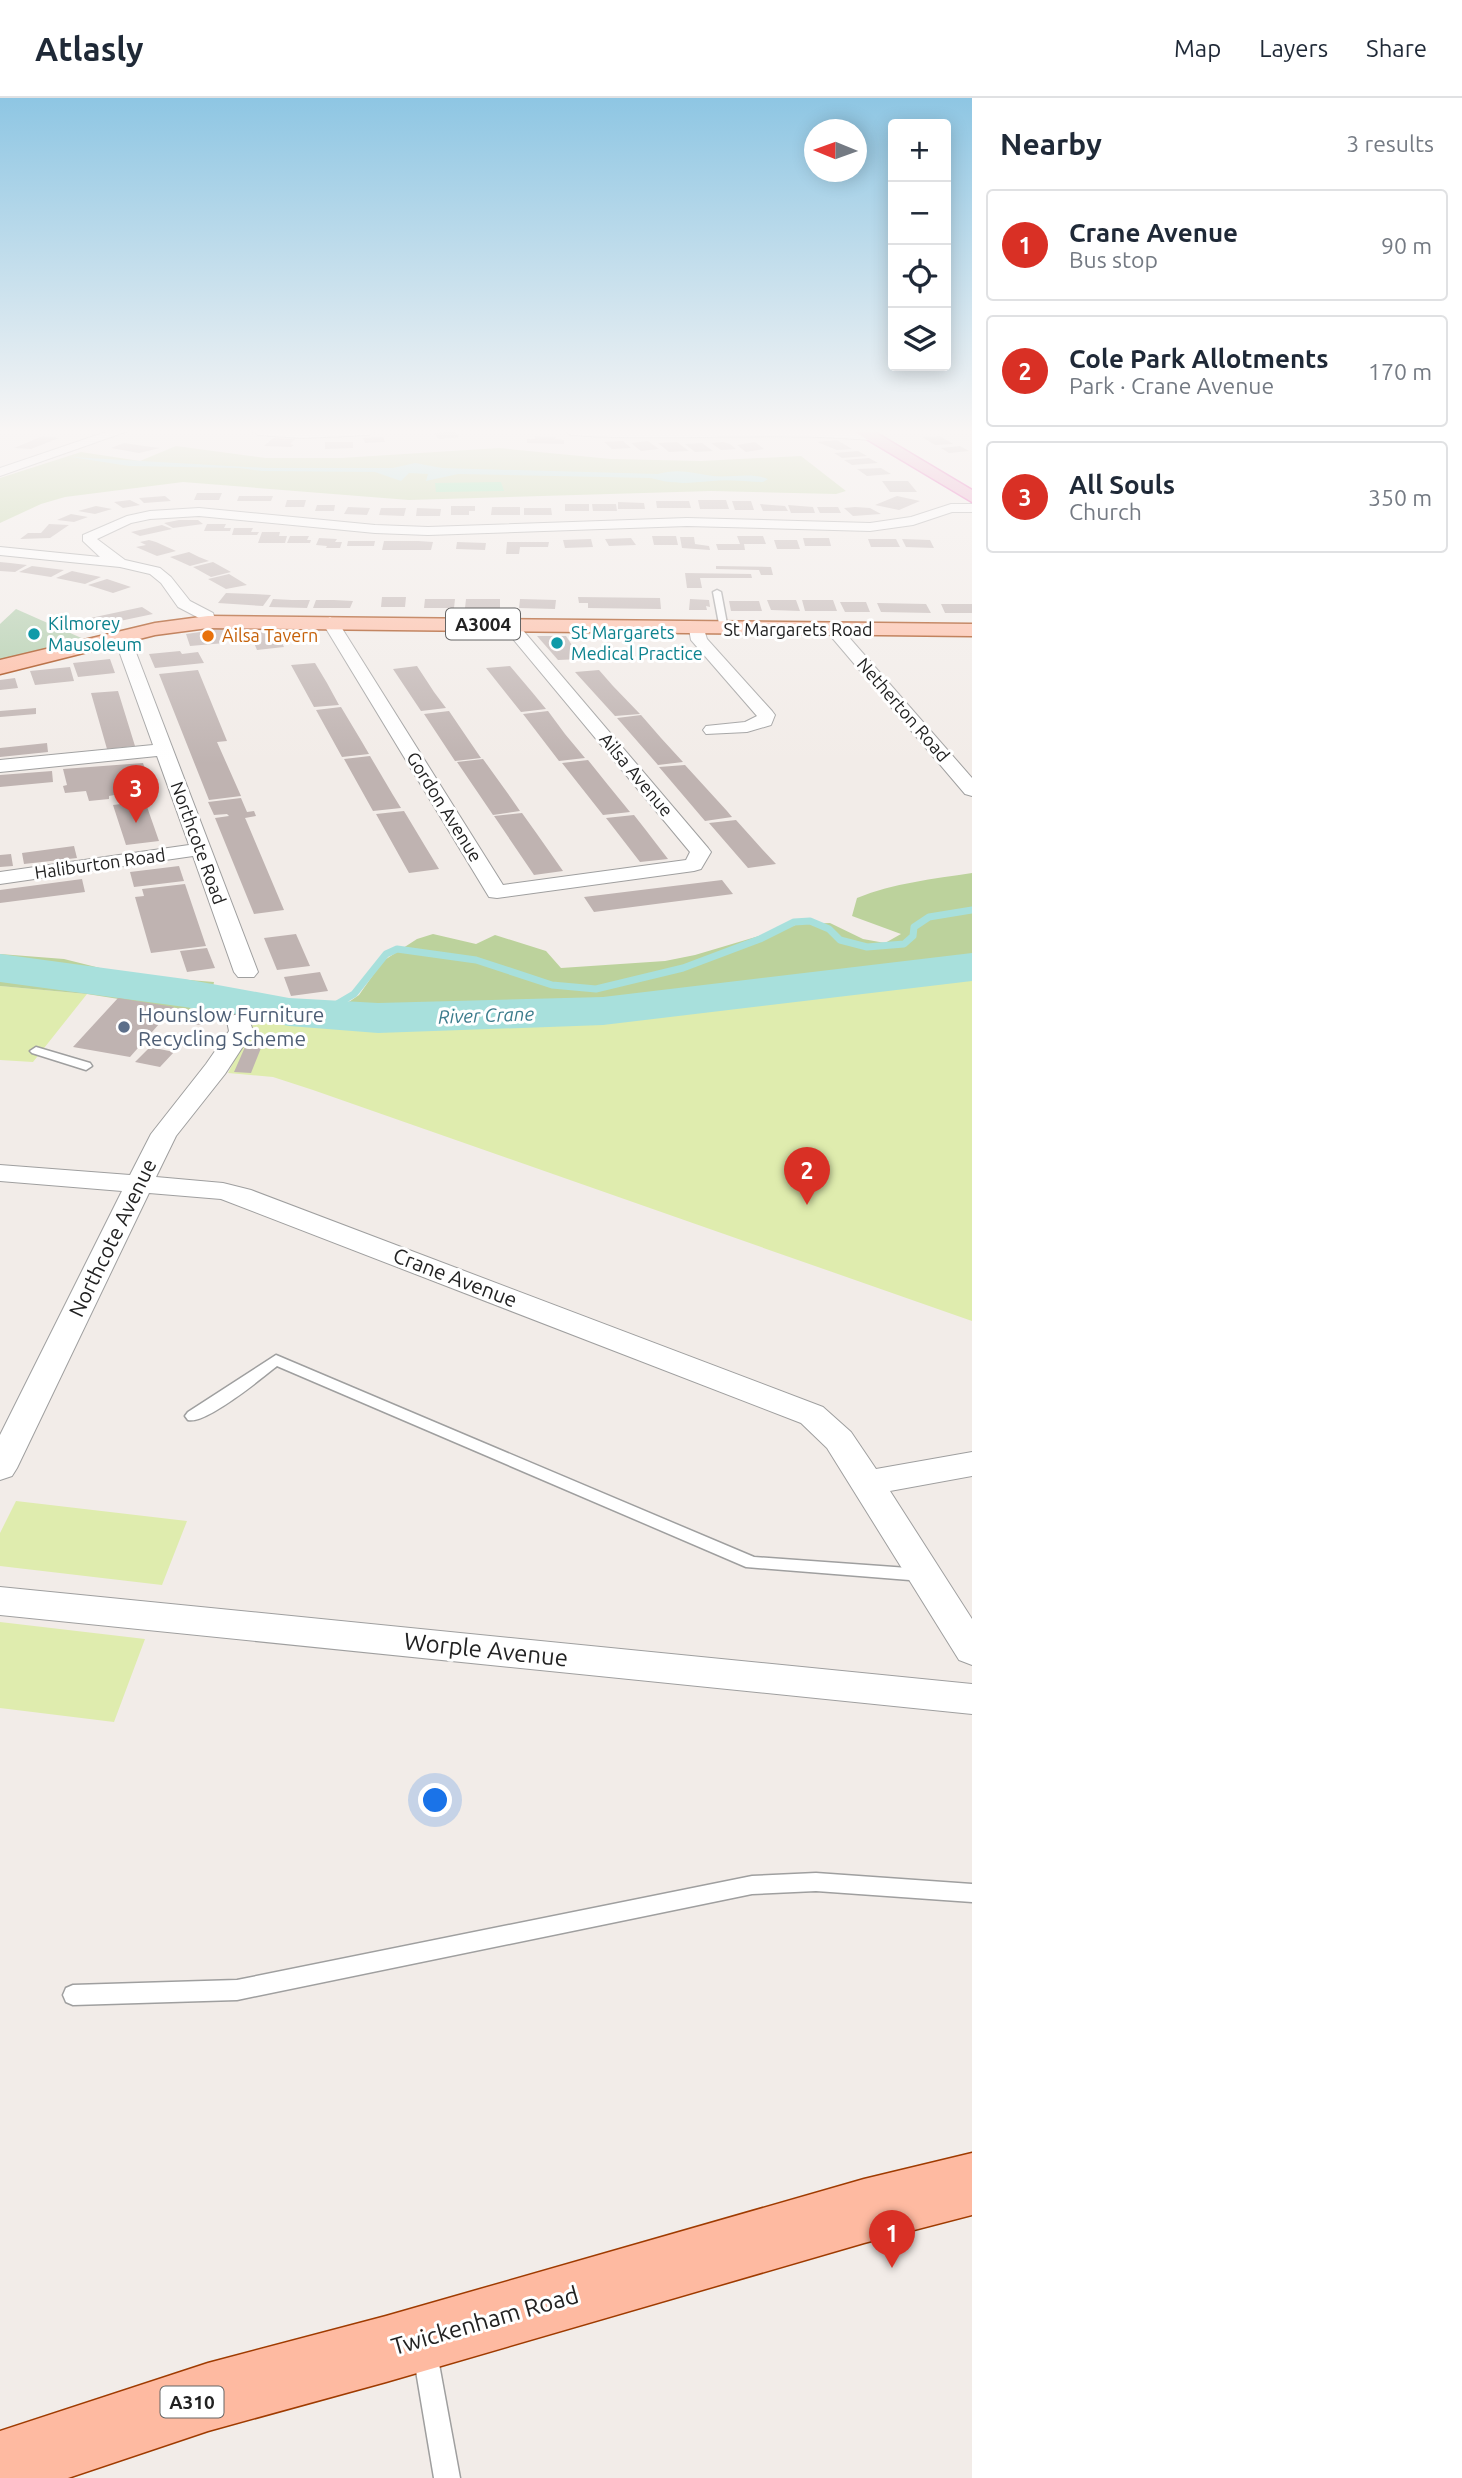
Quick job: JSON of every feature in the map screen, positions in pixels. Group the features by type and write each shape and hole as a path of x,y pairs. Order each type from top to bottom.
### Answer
{"main road":[{"name":"St Margarets Road","path":"0,667 170,626 208,622 972,630"},
{"name":"Twickenham Road","path":"0,2466 208,2397 864,2211 972,2184"}],"street":[{"path":"7,552 70,542"},
{"path":"80,542 98,549 120,563"},
{"path":"7,552 120,563 155,571 166,580 184,604 206,616 208,622"},
{"name":"Gordon Avenue","path":"330,622 497,892 614,877"},
{"name":"Ailsa Avenue","path":"509,624 701,852 694,865 614,877"},
{"path":"697,629 699,640 766,715 765,721 747,727 712,730"},
{"name":"Netherton Road","path":"834,630 972,790"},
{"name":"Northcote Road","path":"116,638 127,650 246,972"},
{"path":"0,766 164,750"},
{"name":"Haliburton Road","path":"0,878 201,849"},
{"name":"Northcote Avenue","path":"0,1468 164,1134 216,1069 242,1031 239,1021"},
{"name":"Crane Avenue","path":"0,1173 223,1191 241,1196 813,1415 839,1440 927,1575 972,1650"},
{"path":"868,1483 972,1464"},
{"name":"Worple Avenue","path":"0,1601 972,1699"}],"lane":[{"path":"717,592 724,629"},
{"path":"36,1051 86,1066"},
{"path":"193,1416 276,1360 752,1563 927,1575"},
{"path":"73,1995 237,1990 752,1885 816,1882 972,1893"},
{"path":"422,2338 447,2478"}],"green space":[{"name":"Kilmorey Mausoleum","path":"16,609 86,640 0,661 0,624"},
{"path":"972,873 972,957 736,987 578,1003 419,1010 340,1008 359,995 383,961 417,939 433,934 476,944 495,935 546,951 561,968 665,961 695,955 799,924 830,923 863,939 885,943 901,934 852,916 857,898 899,885"},
{"path":"0,954 64,959 128,975 214,982 208,1013 87,994 0,986"},
{"path":"972,974 972,1321 313,1090 273,1077 228,1073 254,1022 377,1028 536,1024 647,1016 787,993"},
{"path":"0,986 87,994 33,1062 0,1060"},
{"path":"16,1501 187,1521 162,1585 0,1566 0,1533"},
{"path":"0,1622 145,1639 114,1722 0,1708"}],"building":[{"path":"140,542 156,542 176,551 157,556 136,547 146,545"},
{"path":"317,542 342,542 340,548 316,545"},
{"path":"348,542 375,542 374,546 347,546"},
{"path":"384,542 433,542 431,550 382,550"},
{"path":"457,542 486,543 485,550 456,549"},
{"path":"507,542 549,542 548,547 520,547 519,554 506,554"},
{"path":"564,542 592,542 593,547 565,548"},
{"path":"607,542 634,542 636,545 609,546"},
{"path":"653,542 677,542 678,545 654,545"},
{"path":"681,542 695,542 709,546 710,550 682,548"},
{"path":"739,542 766,544 744,544 745,550 718,550 716,544"},
{"path":"775,542 798,542 800,549 777,549"},
{"path":"804,542 830,542 831,546 805,546"},
{"path":"869,542 898,542 900,547 871,547"},
{"path":"904,542 931,542 934,548 906,547"},
{"path":"189,552 209,561 190,566 170,557"},
{"path":"0,562 27,565 15,572 0,571"},
{"path":"213,562 231,572 211,577 193,567"},
{"path":"32,566 64,570 51,577 19,572"},
{"path":"716,566 771,567 773,575 761,575 759,570 716,569"},
{"path":"72,571 101,577 85,584 56,578"},
{"path":"685,573 751,574 752,578 700,578 702,588 687,588"},
{"path":"229,574 247,585 226,589 208,579"},
{"path":"107,579 131,587 113,593 88,585"},
{"path":"226,593 271,595 263,606 218,603"},
{"path":"382,597 406,597 405,607 381,607"},
{"path":"578,597 660,598 661,609 588,608 588,603 579,603"},
{"path":"273,599 310,600 307,608 269,607"},
{"path":"425,599 455,599 454,608 424,608"},
{"path":"466,599 500,599 500,608 465,608"},
{"path":"520,599 556,600 555,609 519,608"},
{"path":"690,599 709,600 710,607 706,606 707,610 689,610"},
{"path":"316,600 353,601 350,608 313,608"},
{"path":"767,600 796,600 800,611 771,610"},
{"path":"802,600 833,600 837,611 805,611"},
{"path":"729,601 759,601 762,611 731,611"},
{"path":"840,602 866,602 870,612 845,612"},
{"path":"877,603 926,604 931,613 881,612"},
{"path":"941,604 972,604 972,613 945,613"},
{"path":"142,607 153,614 77,630 67,623"},
{"name":"Ailsa Tavern","path":"228,628 231,638 223,638 225,643 190,646 186,634"},
{"path":"276,631 284,647 257,650 245,634"},
{"path":"311,632 315,641 287,643 283,635"},
{"name":"St Margarets Medical Practice","path":"537,636 566,636 581,659 558,660"},
{"path":"180,651 182,654 198,652 204,663 155,668 149,654"},
{"path":"110,659 115,673 78,677 73,663"},
{"path":"315,663 339,705 314,707 291,665"},
{"path":"417,666 446,708 421,711 393,669"},
{"path":"510,666 546,709 521,712 486,668"},
{"path":"70,667 74,681 35,685 30,671"},
{"path":"198,670 227,741 217,742 241,796 209,800 159,674"},
{"path":"599,670 640,714 615,716 575,672"},
{"path":"15,678 18,688 0,690 0,680"},
{"path":"118,691 135,746 107,749 91,693"},
{"path":"341,707 369,754 342,757 316,710"},
{"path":"36,708 36,714 0,717 0,711"},
{"path":"449,711 481,758 455,761 424,714"},
{"path":"548,711 585,758 559,761 523,714"},
{"path":"641,715 683,762 658,765 617,718"},
{"path":"47,743 48,752 0,757 0,748"},
{"path":"370,756 401,808 373,811 344,759"},
{"path":"483,759 520,811 493,815 457,762"},
{"path":"588,760 630,812 603,815 562,763"},
{"path":"143,763 151,788 109,796 109,799 89,801 86,791 65,793 63,786 67,785 63,769"},
{"path":"685,765 732,817 705,821 659,767"},
{"path":"52,771 53,782 0,787 0,775"},
{"path":"241,798 247,812 254,811 256,816 245,818 284,910 254,914 215,818 229,816 214,815 208,802"},
{"path":"145,801 159,841 126,845 113,805"},
{"path":"404,811 439,869 409,873 376,814"},
{"path":"522,813 563,871 534,875 494,816"},
{"path":"634,815 668,859 640,862 606,818"},
{"path":"736,820 776,864 748,868 709,823"},
{"path":"74,846 77,858 24,864 22,853"},
{"path":"11,854 13,866 0,867 0,855"},
{"path":"179,866 184,881 134,887 130,872"},
{"path":"82,879 85,892 0,903 0,890"},
{"path":"722,880 733,894 594,912 584,897"},
{"path":"185,884 206,946 151,953 135,897 144,896 142,889"},
{"path":"296,934 310,966 277,970 264,938"},
{"path":"207,948 215,968 187,972 180,951"},
{"path":"320,972 328,991 291,996 284,977"},
{"name":"Hounslow Furniture Recycling Scheme","path":"118,998 174,1007 130,1057 73,1047"},
{"path":"178,1008 187,1010 177,1021 168,1020"},
{"path":"190,1010 199,1012 189,1023 180,1022"},
{"path":"202,1012 211,1014 201,1025 192,1024"},
{"path":"150,1047 174,1052 160,1067 135,1062"},
{"path":"245,1047 261,1048 251,1073 234,1072"}],"waterway":[{"path":"320,1014 354,994 386,954 397,949 476,960 552,985 596,989 683,968 760,939 794,922 810,921 829,929 840,940 867,947 904,944 913,936 914,927 929,917 972,910"},
{"name":"River Crane","path":"0,968 185,993 289,1012 378,1018 603,1011 972,967"}],"place":[{"name":"Kilmorey Mausoleum","path":"34,634"},
{"name":"Ailsa Tavern","path":"208,636"},
{"name":"St Margarets Medical Practice","path":"557,643"},
{"name":"All Souls","path":"136,823"},
{"name":"Hounslow Furniture Recycling Scheme","path":"124,1027"},
{"name":"Cole Park Allotments","path":"807,1205"},
{"name":"Crane Avenue","path":"892,2268"}]}
